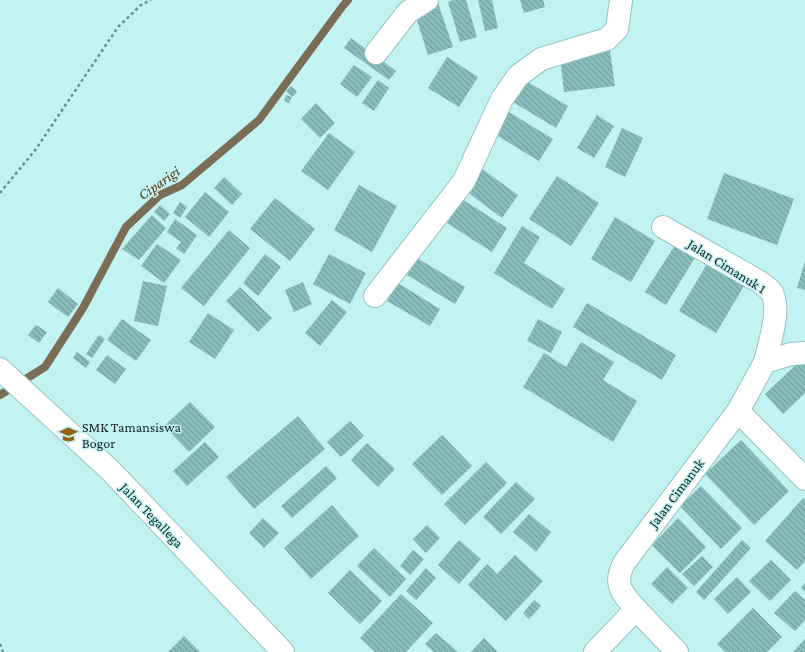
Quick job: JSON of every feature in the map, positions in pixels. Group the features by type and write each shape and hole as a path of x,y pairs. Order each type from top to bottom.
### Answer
{"street":[{"path":"376,53 408,12 427,0"},
{"path":"375,296 464,181 502,99 518,76 540,59 607,39 617,29 621,0"},
{"name":"Jalan Cimanuk 1","path":"663,227 760,282 770,290 774,299 776,311 765,362"},
{"path":"765,362 791,354 805,353"},
{"name":"Jalan Cimanuk","path":"677,652 627,599 618,584 619,572 624,563 738,412 765,362"},
{"name":"Jalan Tegallega","path":"8,376 110,470 283,652"},
{"path":"738,412 805,479"},
{"path":"595,652 636,609"}],"path":[{"path":"0,192 36,149 118,28 141,5 151,0"},
{"path":"0,644 3,652"}],"building":[{"path":"453,0 466,0 477,37 460,42 448,2"},
{"path":"478,0 492,0 498,28 485,31"},
{"path":"520,0 543,0 545,7 524,13"},
{"path":"438,3 453,47 428,55 414,11"},
{"path":"351,38 396,71 389,80 344,48"},
{"path":"610,51 615,86 564,92 560,57"},
{"path":"447,57 478,77 459,107 428,88"},
{"path":"354,65 372,77 357,97 340,84"},
{"path":"521,78 568,106 556,128 508,99"},
{"path":"378,80 389,88 374,111 362,103"},
{"path":"291,86 297,92 292,97 286,91"},
{"path":"286,95 292,97 289,103 284,101"},
{"path":"316,103 335,123 320,138 301,119"},
{"path":"507,111 553,139 539,161 493,133"},
{"path":"597,115 614,126 594,158 577,148"},
{"path":"622,128 643,138 625,177 605,167"},
{"path":"329,133 355,152 328,190 301,171"},
{"path":"482,169 518,195 502,218 466,191"},
{"path":"724,173 794,199 777,245 707,219"},
{"path":"557,176 599,203 571,246 529,219"},
{"path":"224,177 242,194 232,205 214,188"},
{"path":"359,185 397,206 372,252 334,230"},
{"path":"205,192 229,212 209,237 185,217"},
{"path":"275,198 315,229 290,261 250,229"},
{"path":"462,199 507,228 492,252 447,223"},
{"path":"180,202 187,207 180,218 173,213"},
{"path":"160,205 170,214 164,221 154,212"},
{"path":"152,215 166,228 139,260 122,249"},
{"path":"615,217 655,241 631,282 591,259"},
{"path":"175,219 197,235 184,254 176,248 181,242 167,232"},
{"path":"522,226 540,237 524,263 565,289 552,309 494,273"},
{"path":"229,230 250,248 204,306 181,288"},
{"path":"679,239 699,251 666,305 645,292"},
{"path":"157,244 181,260 164,283 141,266"},
{"path":"265,254 281,267 258,296 243,283"},
{"path":"329,254 366,273 350,304 313,284"},
{"path":"417,258 465,287 455,304 407,275"},
{"path":"805,261 805,290 797,288"},
{"path":"707,264 744,286 716,333 679,311"},
{"path":"143,281 167,286 158,326 134,321"},
{"path":"303,282 312,304 294,312 285,290"},
{"path":"398,283 440,309 430,326 387,301"},
{"path":"240,287 272,318 258,332 226,301"},
{"path":"58,288 78,304 68,317 48,302"},
{"path":"332,300 347,312 320,346 305,333"},
{"path":"587,303 676,355 662,380 573,327"},
{"path":"208,313 234,330 215,359 189,342"},
{"path":"122,319 151,340 136,361 107,340"},
{"path":"538,319 562,332 551,353 527,341"},
{"path":"36,325 47,332 39,343 28,335"},
{"path":"99,335 105,339 92,358 86,354"},
{"path":"581,342 614,362 603,380 637,401 613,442 523,387 544,353 566,367"},
{"path":"77,352 90,362 86,368 73,358"},
{"path":"107,355 126,369 115,384 96,370"},
{"path":"801,360 805,364 805,393 783,414 765,394"},
{"path":"190,402 215,427 189,452 164,426"},
{"path":"298,416 325,449 254,509 226,477"},
{"path":"350,421 364,436 341,457 327,442"},
{"path":"442,435 472,466 442,495 412,464"},
{"path":"741,440 789,491 754,525 705,474"},
{"path":"205,442 219,457 187,486 173,471"},
{"path":"367,443 395,469 378,487 351,460"},
{"path":"486,462 507,483 465,525 444,504"},
{"path":"326,466 337,478 292,518 281,506"},
{"path":"516,482 535,499 501,534 483,517"},
{"path":"701,486 742,528 721,549 680,506"},
{"path":"803,498 805,500 805,561 797,570 765,541"},
{"path":"332,505 359,536 311,579 284,548"},
{"path":"529,514 551,532 536,552 513,532"},
{"path":"263,518 279,533 264,548 249,533"},
{"path":"678,518 706,547 680,573 652,545"},
{"path":"427,525 440,538 426,553 413,539"},
{"path":"459,540 481,559 459,584 438,565"},
{"path":"742,540 751,548 704,600 696,592"},
{"path":"374,548 406,579 390,597 357,566"},
{"path":"413,550 424,559 410,575 400,566"},
{"path":"515,555 543,581 506,621 468,585 487,564 497,574"},
{"path":"702,556 713,567 694,586 682,574"},
{"path":"771,560 791,580 770,601 749,581"},
{"path":"667,567 688,588 672,604 651,584"},
{"path":"426,568 436,578 416,600 406,591"},
{"path":"350,570 382,601 360,624 328,593"},
{"path":"737,577 751,592 728,614 714,599"},
{"path":"805,583 805,592 801,588"},
{"path":"795,591 805,600 805,620 795,631 774,613"},
{"path":"401,594 433,623 406,652 375,652 360,638"},
{"path":"534,600 541,606 529,619 523,613"},
{"path":"753,608 782,637 767,652 725,652 717,644"},
{"path":"436,633 458,652 434,652 425,644"},
{"path":"184,636 200,652 168,652"},
{"path":"484,638 498,652 471,652"},
{"path":"805,639 805,652 793,652"}],"waterway":[{"name":"Ciparigi","path":"0,395 45,367 83,308 126,227 160,195 182,185 259,120 348,0"}],"place":[{"name":"SMK Tamansiswa Bogor","path":"69,435"}]}
